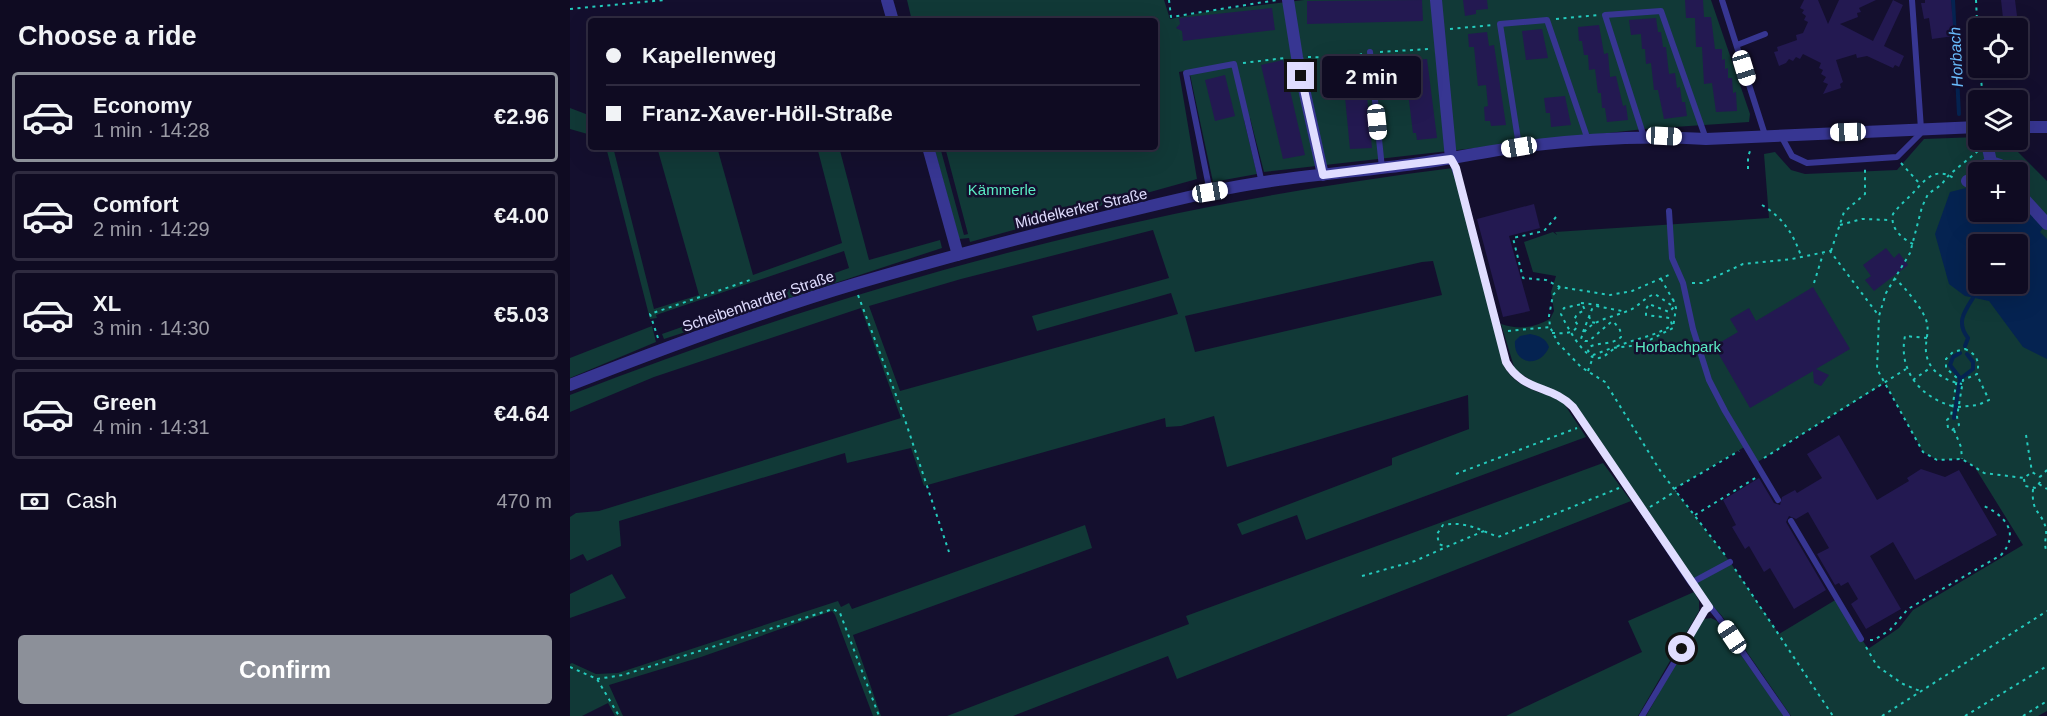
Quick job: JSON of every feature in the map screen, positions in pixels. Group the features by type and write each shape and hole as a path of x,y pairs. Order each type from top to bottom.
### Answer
{"street":[{"path":"887,0 892,18"},
{"path":"1288,0 1297,57 1323,175"},
{"path":"1436,0 1451,159"},
{"name":"Middelkerker Straße","path":"958,255 1033,234 1210,192 1262,183 1451,159 1519,147 1644,137 1706,139 1968,127"},
{"path":"2028,127 2047,128"},
{"path":"929,150 958,255"},
{"path":"1988,150 1991,162"},
{"path":"2028,203 2047,224"},
{"name":"Scheibenhardter Straße","path":"570,385 661,349 855,284 958,255"}],"lane":[{"path":"1722,0 1765,135"},
{"path":"1780,134 1783,142 1798,161 1807,163 1897,157 1920,134 1912,0"},
{"path":"1644,137 1605,15 1661,11 1706,139"},
{"path":"1519,147 1500,24 1547,20 1588,140"},
{"path":"1737,45 1765,34"},
{"path":"1371,52 1382,169"},
{"path":"1210,192 1186,73 1234,64 1262,183"},
{"path":"1451,159 1456,168 1506,362 1512,373 1532,387 1563,397 1573,407 1691,583 1787,716"},
{"path":"1669,211 1672,258 1683,283 1693,329 1709,380 1778,500"},
{"path":"1791,521 1861,639"},
{"path":"1691,583 1730,562"},
{"path":"1642,716 1705,610 1709,607"}],"path":[{"path":"570,9 663,0"},
{"path":"1169,0 1172,18 1280,0"},
{"path":"1976,0 1977,18"},
{"path":"1547,20 1605,15"},
{"path":"1439,31 1500,24"},
{"path":"1234,64 1297,57 1350,58 1371,52 1440,48"},
{"path":"1748,169 1748,158 1753,144"},
{"path":"1980,150 1928,194 1922,207 1913,244 1886,293 1879,316 1877,369 1923,452 1937,460 1962,459 1984,472 2024,478 2032,472"},
{"path":"1897,157 1906,171 1919,183"},
{"path":"1830,251 1844,212 1865,194 1864,160"},
{"path":"1913,244 1903,240 1892,220 1893,214 1919,183 1935,174 1949,175 1962,183 1968,181"},
{"path":"1762,205 1776,214 1787,226 1801,256"},
{"path":"1556,217 1544,231 1514,238 1523,278 1546,280 1560,287 1610,295 1632,291 1677,270"},
{"path":"1840,225 1862,219 1892,220"},
{"path":"1683,283 1702,283 1743,264 1791,259 1830,251"},
{"path":"1830,251 1879,316"},
{"path":"1814,283 1824,253"},
{"path":"1894,278 1908,290 1927,321 1926,352 1932,367 1940,376 1959,383"},
{"path":"661,349 650,314 753,279"},
{"path":"1605,307 1594,303 1578,304 1564,308 1561,314 1585,354 1592,358 1604,357 1612,348 1640,345 1673,328 1676,308 1661,279"},
{"path":"1560,287 1551,303 1552,333 1565,352 1587,371 1605,382 1630,425 1675,490 1730,562 1833,716"},
{"path":"857,292 909,433 949,552"},
{"path":"1581,335 1598,323 1613,315 1628,311 1655,294 1674,307"},
{"path":"1673,299 1674,307"},
{"path":"1552,333 1572,332 1578,327 1574,320 1575,316 1585,310 1585,306 1578,304"},
{"path":"1628,311 1596,306 1581,335 1582,340 1589,341 1608,323 1614,322 1620,330 1620,339 1592,345 1588,351 1593,355 1638,340 1672,325 1670,318 1647,317 1645,312 1647,306 1652,305 1669,312 1674,307"},
{"path":"1590,314 1590,320 1598,323"},
{"path":"1498,331 1525,331 1550,327"},
{"path":"1927,338 1905,336 1903,346 1906,369 1913,380 1930,396 1953,406"},
{"path":"1954,430 1959,425 1957,417 1959,383 1946,368 1946,359 1957,350 1965,349 1975,356 1979,365 1977,374 1989,400 1978,405 1958,407"},
{"path":"1587,371 1592,358"},
{"path":"1913,380 1932,367"},
{"path":"1756,463 1906,369"},
{"path":"1962,459 1961,447 1954,430 1948,428 1946,424 1959,383 1977,374"},
{"path":"1456,474 1584,426"},
{"path":"2026,435 2032,472 2040,477"},
{"path":"1639,506 1653,506 1746,446"},
{"path":"2047,470 2040,477 2039,484 2033,489 2032,503 2046,529 2044,540 2047,552"},
{"path":"1695,515 1763,474"},
{"path":"2024,478 2025,486 2033,489"},
{"path":"2039,484 2047,489"},
{"path":"1446,547 1439,544 1437,534 1443,525 1460,522 1498,537 1598,498 1624,485"},
{"path":"1861,639 1874,640 1890,630 1908,609 2001,555 2009,545 2011,534 1998,513 1984,506"},
{"path":"1362,576 1415,561 1484,531"},
{"path":"570,667 597,679 623,675 833,609 840,613 879,716"},
{"path":"1882,716 2047,611"},
{"path":"1861,639 1876,666 1903,684 1921,691"},
{"path":"1965,716 2047,666"},
{"path":"597,679 619,716"},
{"path":"2023,716 2047,701"}],"green space":[{"name":"Kämmerle","path":"907,0 1164,0 1170,19 1211,11 1304,0 1711,0 1750,114 1749,122 1644,129 1264,172 1250,118 1244,120 1257,174 1213,182 1189,70 1179,72 1197,179 970,242 969,238 959,239 935,150 941,150 964,235 968,234 946,150 1158,150 1158,18 911,18"},
{"path":"570,108 588,115 588,134 570,129"},
{"name":"Horbachpark","path":"1968,137 1968,150 2016,150 2028,162 2047,181 2047,711 2038,716 1791,716 1722,616 1691,583 1573,407 1515,370 1501,324 1514,327 1532,326 1550,319 1554,311 1551,292 1556,276 1533,272 1524,242 1553,232 1557,235 1555,232 1769,218 1764,154 1775,152 1791,170 1805,174 1897,170 1924,139","holes":["1885,383 1923,452 1937,460 1962,459 1974,466 2023,545 1913,610 1899,628 1868,649 1837,599 1779,634 1730,562 1674,489 1746,446 1756,463"]},
{"path":"607,150 614,150 654,309 699,295 658,150 718,150 753,275 842,243 818,150 840,150 869,260 940,240 942,248 664,339 662,334 849,268 844,251 650,319"},
{"path":"1453,168 1503,364 1513,378 1528,388 1561,399 1586,437 1306,540 1297,515 1242,535 1237,524 1392,465 1392,458 1469,429 1468,395 1227,467 1214,416 1181,426 1166,427 1165,418 924,486 911,448 847,463 845,453 619,521 621,546 587,561 583,554 570,560 570,517 576,513 599,511 901,418 861,308 654,377 570,412 570,395 786,318 895,284 1004,254 1115,227 1339,184","holes":["1153,230 1169,278 1032,316 1037,331 1171,293 1178,314 900,391 869,306 961,279","1433,261 1442,295 1195,352 1185,316"]},
{"path":"652,326 656,342 570,378 570,358"},
{"path":"1603,463 1631,501 1177,679 1168,656 1013,716 947,716 1189,624 1186,616"},
{"path":"1085,525 1092,548 853,635 881,716 873,716 832,611 701,657 609,685 623,716 615,716 608,703 582,716 570,716 570,664 572,663 596,674 618,673 838,601 841,607 849,603 852,609"},
{"path":"612,574 626,598 570,618 570,594"},
{"path":"1694,592 1699,601 1699,611 1638,716 1506,716 1642,652 1628,621"},
{"path":"1711,618 1717,621 1784,716 1646,716 1657,694 1704,619"}],"water":[{"path":"1968,188 1968,222 2028,222 2028,212 2043,228 2040,232 2047,239 2047,359 2023,347 1989,301 1965,296 1949,284 1935,234 1950,192"},
{"path":"1530,334 1542,338 1549,347 1540,359 1534,361 1523,359 1518,355 1516,349 1515,341 1520,336"}],"building":[{"path":"1422,0 1423,21 1307,24 1307,1"},
{"path":"1463,0 1487,0 1488,9 1476,10 1476,14 1465,16"},
{"path":"1685,0 1703,0 1704,17 1711,17 1715,49 1722,49 1722,60 1725,59 1728,78 1732,78 1733,93 1736,92 1737,111 1716,112 1712,83 1704,84 1702,47 1696,47 1695,18 1686,18"},
{"path":"1804,0 1818,0 1828,24 1839,0 1876,0 1859,8 1861,12 1857,13 1858,17 1840,24 1873,41 1893,0 1903,5 1884,46 1904,56 1899,67 1895,65 1893,68 1867,56 1857,58 1856,54 1836,60 1843,82 1840,84 1841,88 1823,94 1828,84 1823,82 1826,77 1821,74 1823,70 1819,68 1821,63 1803,54 1800,59 1796,57 1793,61 1789,59 1779,66 1774,52 1778,51 1777,47 1797,40 1796,35 1803,33 1808,22 1804,20 1806,16 1802,13 1804,10 1800,8"},
{"path":"1925,0 1951,0 1954,36 1932,39 1929,18 1924,19 1921,3 1925,3"},
{"path":"2001,0 2015,0 2017,16 2003,18"},
{"path":"1272,8 1275,30 1183,41 1182,31 1176,28 1180,24 1179,18"},
{"path":"1656,18 1663,47 1666,47 1669,74 1675,73 1677,88 1680,87 1687,116 1664,119 1658,90 1654,90 1651,63 1646,64 1641,34 1631,35 1629,20"},
{"path":"1599,25 1604,54 1608,53 1610,77 1616,76 1623,106 1626,105 1628,120 1607,122 1605,108 1602,108 1601,93 1598,93 1595,69 1589,70 1588,55 1584,55 1582,41 1579,41 1578,27"},
{"path":"1542,29 1548,58 1526,60 1522,31"},
{"path":"1487,32 1489,46 1494,45 1506,125 1491,126 1490,121 1485,121 1484,107 1488,106 1486,85 1478,86 1474,47 1469,47 1468,34"},
{"path":"1427,59 1437,138 1417,140 1416,133 1413,133 1405,68 1408,67 1407,61"},
{"path":"1283,60 1305,155 1283,159 1261,65"},
{"path":"1364,65 1372,148 1350,149 1342,66"},
{"path":"1225,75 1235,116 1215,121 1205,80"},
{"path":"1565,96 1571,125 1551,127 1550,113 1546,113 1544,98"},
{"path":"1534,204 1540,228 1509,236 1530,311 1503,317 1477,219"},
{"path":"1886,248 1894,258 1899,253 1908,265 1874,291 1865,280 1871,276 1863,265"},
{"path":"1813,287 1850,349 1816,369 1829,375 1821,386 1814,383 1813,371 1750,408 1714,346 1738,332 1730,319 1749,308 1756,321"},
{"path":"1839,435 1877,500 1909,481 1907,478 1921,469 1945,477 1959,470 1997,535 1915,580 1893,542 1870,556 1901,609 1866,629 1851,604 1858,599 1848,582 1841,586 1839,583 1835,585 1817,554 1829,548 1808,512 1796,519 1789,516 1786,522 1826,590 1794,609 1770,568 1764,572 1749,546 1745,549 1732,527 1736,525 1723,500 1759,478 1774,503 1780,505 1782,497 1795,490 1797,493 1822,478 1807,454"}],"waterway":[{"name":"Horbach","path":"1953,0 1959,114"},
{"path":"1965,346 1968,338 1964,333 1962,322 1973,298"},
{"path":"1960,353 1953,357 1950,365 1960,378"},
{"path":"1954,418 1960,379 1973,369 1973,362 1967,354"}],"route":[{"path":"1301,76 1323,175 1451,159 1456,168 1506,362 1512,373 1532,387 1563,397 1573,407 1709,607 1682,649"}]}
